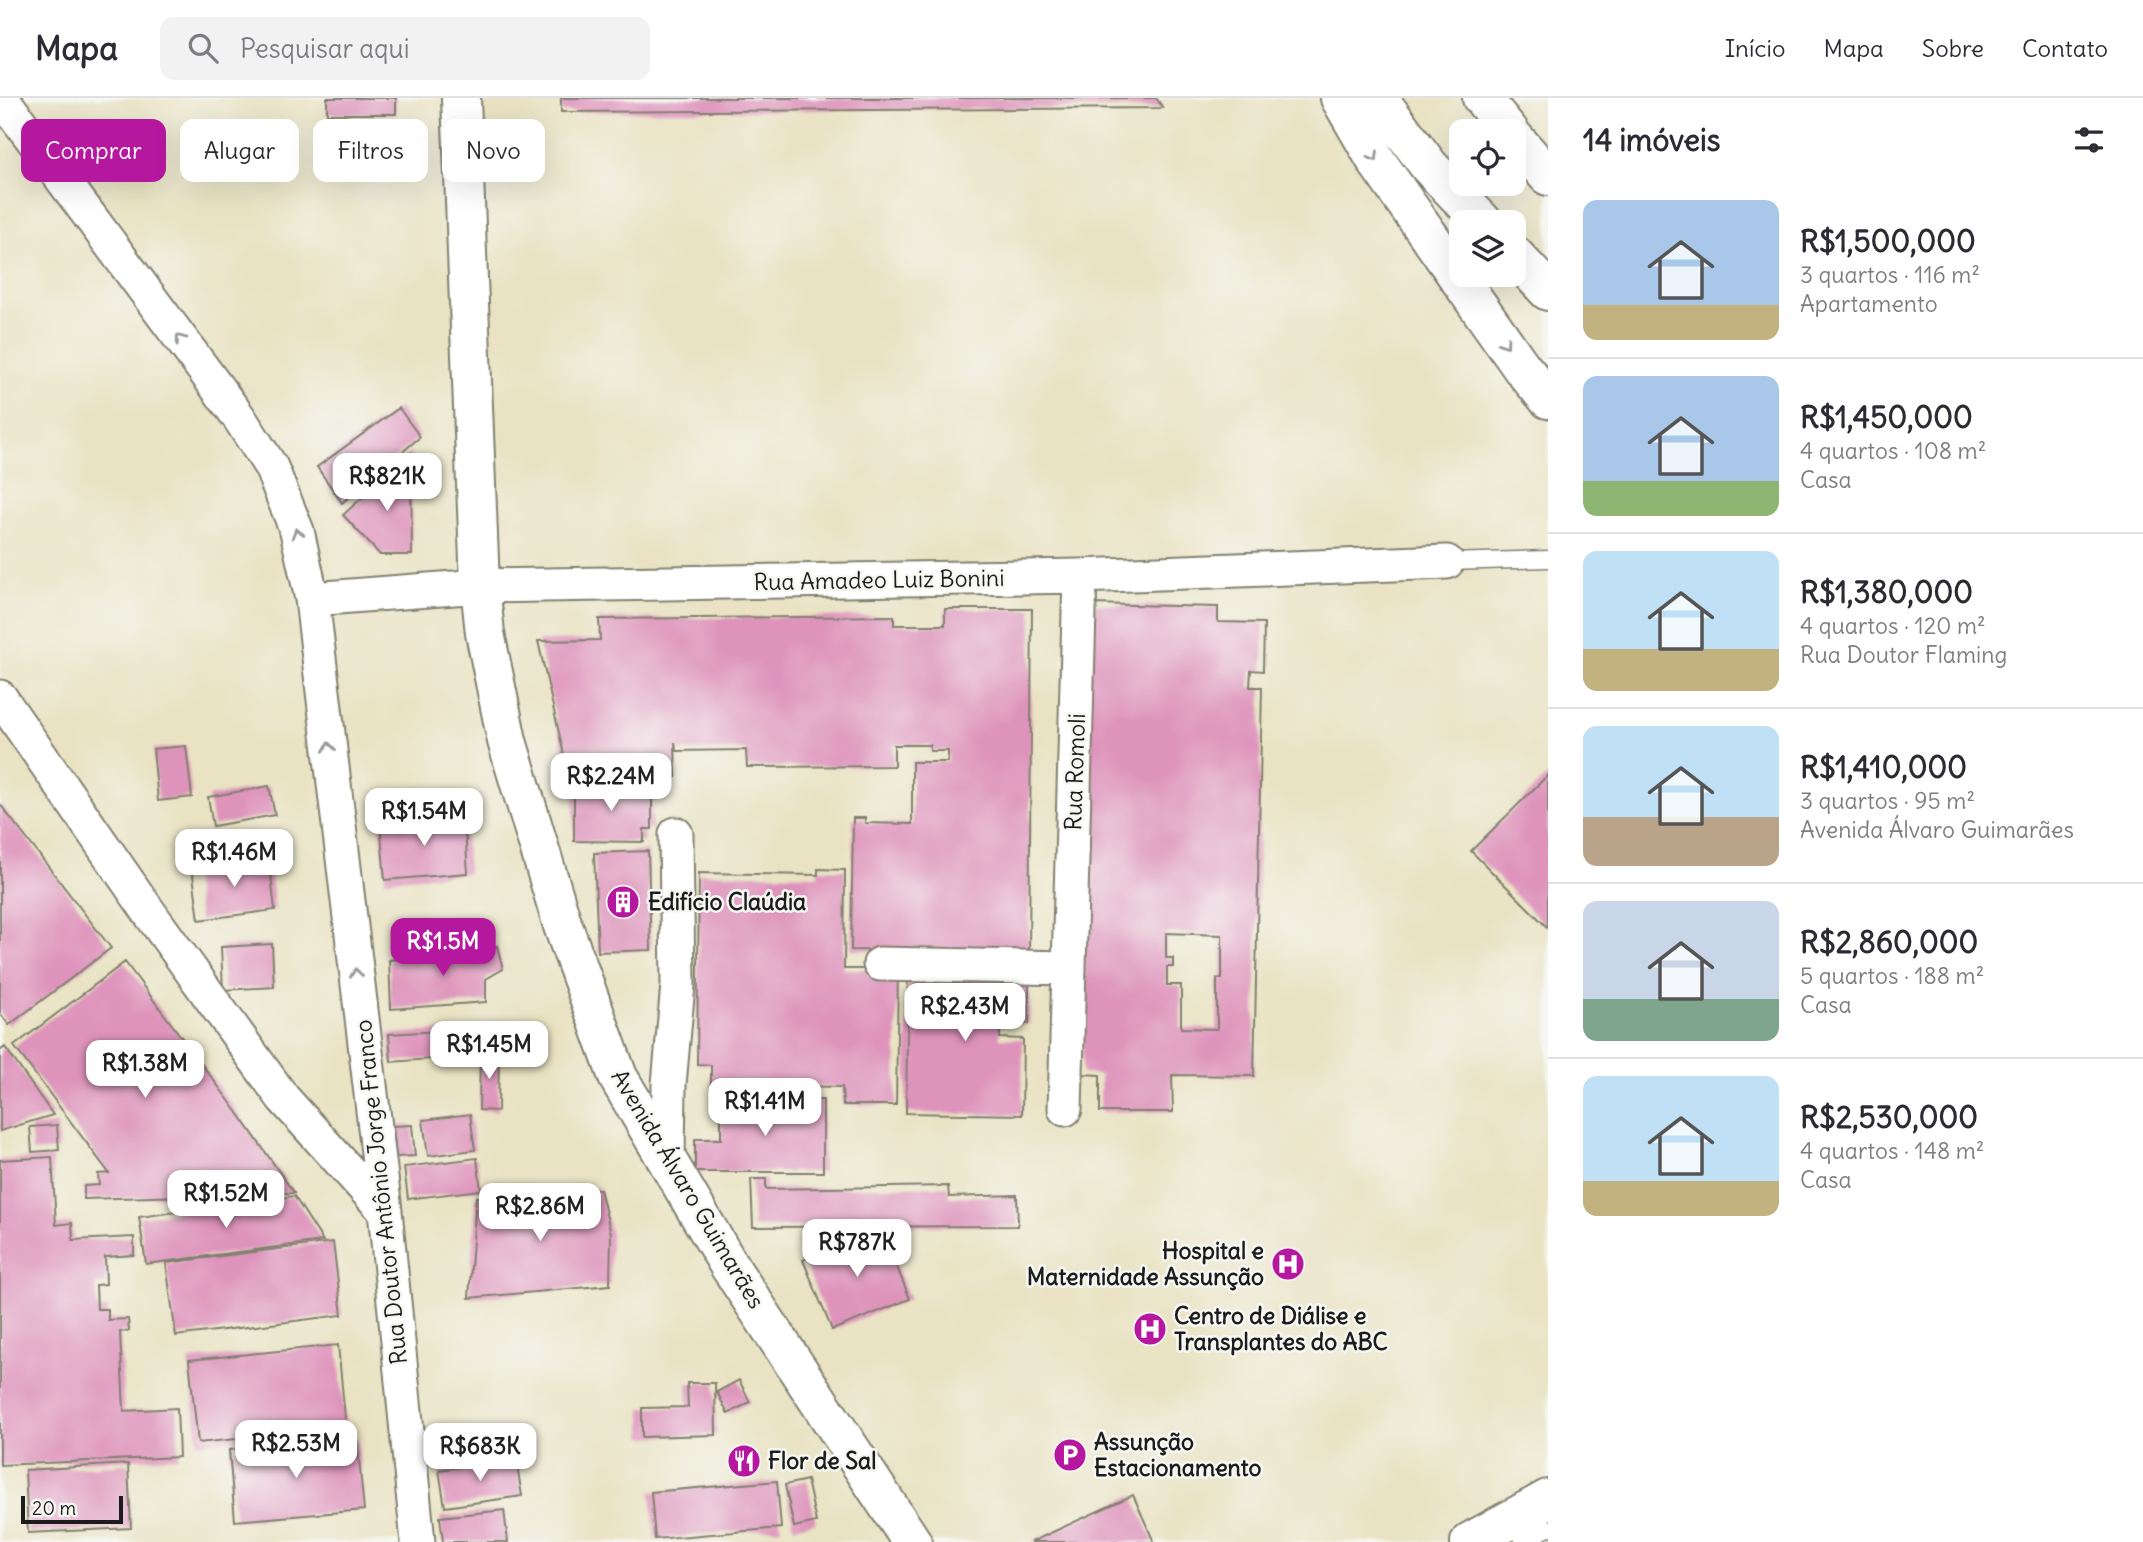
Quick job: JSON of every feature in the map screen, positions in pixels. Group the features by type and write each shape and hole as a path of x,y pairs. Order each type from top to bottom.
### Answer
{"main road":[{"name":"Avenida Álvaro Guimarães","path":"461,98 480,586 485,633 507,741 563,926 618,1077 730,1267 912,1542"},
{"path":"1340,98 1377,162 1522,368 1548,399"},
{"path":"1378,98 1429,166 1471,210"},
{"path":"1482,98 1499,119"},
{"path":"1526,151 1548,176"},
{"path":"1526,268 1548,291"},
{"path":"1470,1542 1548,1499"}],"street":[{"name":"Rua Doutor Antônio Jorge Franco","path":"2,98 237,416 271,467 298,531 312,599 385,1211 418,1542"},
{"name":"Rua Amadeo Luiz Bonini","path":"312,599 480,586 1080,576 1447,562"},
{"name":"Rua Romoli","path":"1065,1109 1080,576"},
{"path":"0,697 143,904 284,1098 385,1211"},
{"path":"668,1159 669,1084 678,985 676,834"},
{"path":"880,964 1069,968"}],"lane":[{"path":"1447,562 1548,559"},
{"path":"1522,1542 1548,1528"}],"building":[{"path":"327,98 396,98 396,114 327,114"},
{"path":"561,98 1156,98 1163,108 561,112"},
{"path":"399,408 420,437 342,503 317,467"},
{"path":"411,453 412,555 380,555 343,515"},
{"path":"1090,604 1218,607 1218,622 1264,623 1263,671 1251,670 1250,687 1262,687 1254,1076 1172,1075 1173,1112 1100,1112 1100,1075 1082,1074","holes":["1166,933 1222,935 1222,979 1217,979 1217,1029 1181,1028 1181,985 1167,985 1167,967 1173,967 1173,958 1166,958"]},
{"path":"945,609 1032,609 1029,953 851,950 853,818 865,818 865,823 912,824 912,762 948,762 948,751 930,751 930,745 894,745 894,766 747,767 746,750 676,751 675,742 676,777 619,778 619,767 567,768 538,641 600,640 599,619 894,616 894,625 945,625"},
{"path":"186,746 192,797 158,801 153,749"},
{"path":"1548,775 1548,928 1471,851"},
{"path":"574,783 644,784 644,796 652,796 652,829 644,829 644,842 574,841"},
{"path":"269,786 275,815 213,826 208,797"},
{"path":"0,804 111,948 9,1025 0,1013"},
{"path":"464,816 468,873 385,880 380,822"},
{"name":"Edifício Claúdia","path":"648,851 651,950 598,952 594,853"},
{"path":"269,858 275,910 199,920 192,868"},
{"path":"818,869 845,870 844,969 898,969 896,1105 843,1105 842,1087 711,1088 711,1065 697,1064 699,873 818,875"},
{"path":"272,944 274,987 223,990 221,947"},
{"path":"497,946 503,969 486,979 486,1002 391,1009 389,960"},
{"path":"125,962 236,1110 294,1193 84,1199 84,1186 99,1185 98,1174 109,1173 14,1046"},
{"path":"908,973 1029,974 1029,1024 1000,1023 1000,1038 1023,1039 1022,1115 906,1113"},
{"path":"455,1030 458,1057 391,1062 389,1034"},
{"path":"5,1047 53,1115 0,1131 0,1051"},
{"path":"480,1051 499,1051 498,1111 479,1110"},
{"path":"721,1100 823,1100 823,1172 695,1172 695,1139 721,1139"},
{"path":"470,1114 475,1150 428,1156 423,1120"},
{"path":"57,1125 59,1150 32,1152 30,1127"},
{"path":"412,1125 415,1156 396,1157 393,1126"},
{"path":"52,1157 56,1225 72,1223 73,1240 134,1237 134,1255 105,1257 106,1284 96,1285 97,1309 108,1309 108,1320 128,1319 129,1331 120,1332 124,1411 177,1408 179,1457 0,1465 0,1160"},
{"path":"477,1158 481,1190 408,1199 404,1167"},
{"path":"751,1179 766,1179 766,1189 948,1186 949,1197 1017,1195 1018,1226 753,1227"},
{"path":"600,1189 611,1234 610,1285 469,1298 476,1197"},
{"path":"294,1196 323,1241 146,1264 139,1217"},
{"path":"881,1228 910,1299 832,1330 803,1260"},
{"path":"333,1242 342,1315 176,1336 166,1263"},
{"path":"338,1345 346,1428 198,1443 189,1360"},
{"path":"739,1380 750,1402 728,1414 717,1392"},
{"path":"687,1383 715,1383 716,1435 642,1437 642,1408 688,1407"},
{"path":"357,1439 364,1510 235,1521 229,1450"},
{"path":"516,1459 522,1496 445,1507 439,1470"},
{"path":"128,1464 131,1528 28,1533 25,1470"},
{"path":"807,1480 816,1522 794,1527 785,1485"},
{"path":"777,1481 781,1528 655,1539 651,1492"},
{"path":"1133,1495 1154,1542 1031,1542"},
{"path":"504,1510 508,1542 443,1542 440,1517"}],"place":[{"name":"Edifício Claúdia","path":"623,902"},
{"name":"Hospital e Maternidade Assunção","path":"1288,1264"},
{"name":"Centro de Diálise e Transplantes do ABC","path":"1150,1329"},
{"name":"Assunção Estacionamento","path":"1070,1455"},
{"name":"Flor de Sal","path":"744,1461"}]}
